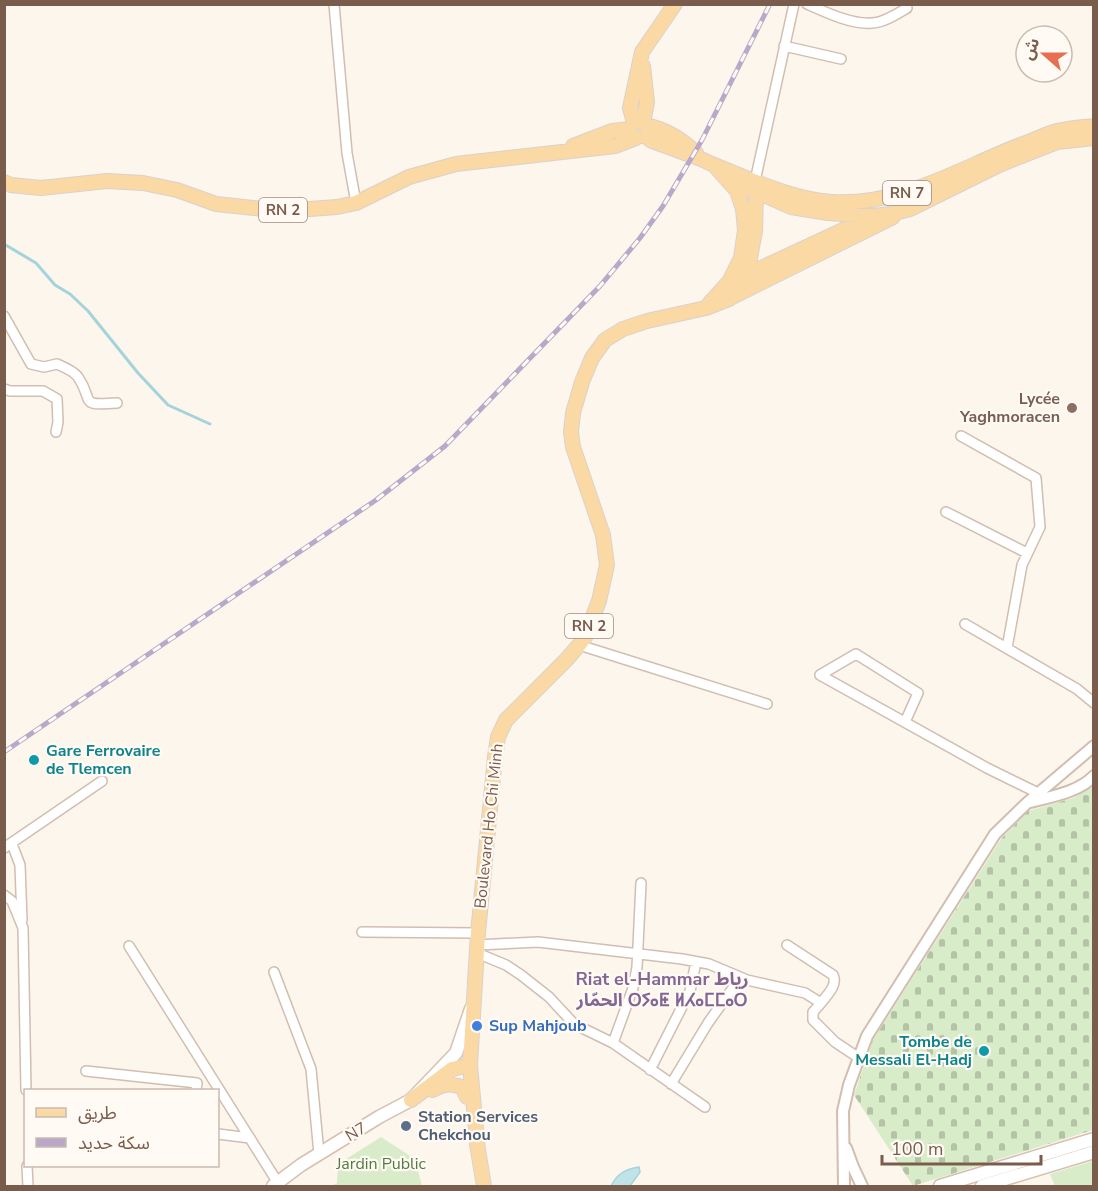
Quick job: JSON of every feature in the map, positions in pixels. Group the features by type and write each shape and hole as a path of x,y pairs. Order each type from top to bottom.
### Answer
{"main road":[{"path":"675,4 642,52 647,102 639,129 661,129 689,146 701,159 714,165 737,191 743,209 745,230 741,258 729,282 706,308"},
{"name":"RN 7","path":"726,178 790,195 832,202 882,198 928,186 1057,131 1094,126"},
{"name":"RN 2","path":"4,182 11,185 41,188 107,181 143,183 177,190 216,204 282,211 338,207 356,203 409,177 456,164 615,146 639,129"},
{"name":"RN 7","path":"714,165 791,207 828,213 873,216 910,209 999,165 1057,142 1094,138"},
{"path":"729,282 873,216 928,186"},
{"path":"729,299 748,269 755,231 756,187"},
{"path":"729,299 910,209"},
{"name":"RN 2","path":"706,308 729,299"},
{"name":"Boulevard Ho Chi Minh","path":"474,1000 477,944 498,737 506,720 567,659 585,637 599,600 607,565 603,535 573,447 571,432 573,413 582,382 592,358 605,340 647,321 706,308"},
{"name":"RN 2","path":"474,1000 466,1096 478,1151"},
{"name":"N7","path":"275,1185 319,1154 411,1100 456,1053 474,1000"},
{"name":"RN 2","path":"467,1065 484,1186"},
{"path":"411,1100 452,1069 467,1065"},
{"path":"411,1100 444,1084 462,1087 466,1096"},
{"path":"940,1186 1094,1139"},
{"path":"982,1186 1094,1152"}],"street":[{"path":"334,4 347,153 356,203"},
{"path":"756,187 794,4"},
{"path":"807,4 845,19 872,23 896,15 907,8"},
{"path":"784,46 841,58"},
{"path":"4,316 31,364 44,367 57,364 78,375 88,400 95,405 117,403"},
{"path":"4,389 43,391 57,399 56,432"},
{"path":"961,436 1036,478 1040,527 1022,565 1007,648"},
{"path":"946,512 1027,553"},
{"path":"965,624 1077,689 1094,703"},
{"path":"579,645 767,704"},
{"path":"905,722 918,693 856,654 820,675 987,768 1038,793"},
{"path":"844,1186 843,1111 867,1036 995,834 1038,793 1094,746"},
{"path":"1027,803 1070,790 1094,776"},
{"path":"26,1089 21,865 8,846 102,781"},
{"path":"613,1043 633,988 638,954 641,883"},
{"path":"4,895 12,901 22,928"},
{"path":"362,932 477,944 538,942 696,962 709,964 740,978 805,993 821,1002"},
{"path":"477,944 549,997 574,1024 613,1043 705,1107"},
{"path":"787,945 835,979 834,984 813,1012 813,1020 835,1042 859,1058"},
{"path":"129,946 219,1089"},
{"path":"650,1070 690,990 696,962"},
{"path":"274,972 311,1069 319,1154"},
{"path":"671,1084 708,1023 740,978"},
{"path":"86,1071 197,1087 210,1075"},
{"path":"219,1090 275,1185"},
{"path":"219,1134 249,1138"},
{"path":"842,1134 862,1186"},
{"path":"27,1167 28,1186"}],"green space":[{"path":"1093,787 1093,1130 913,1186 854,1095 873,1040 1001,839 1028,811 1073,798"},
{"name":"Jardin Public","path":"381,1137 415,1159 422,1186 331,1186 337,1183 338,1164"},
{"path":"1093,1161 1093,1186 1055,1186 1050,1174"}],"water":[{"path":"639,1167 640,1172 630,1186 611,1186 622,1173"}],"waterway":[{"path":"4,244 36,263 55,285 70,294 88,311 138,373 168,405 210,424"}],"railway":[{"path":"4,752 376,500 445,446 600,286 640,238 663,206 702,140 770,4"}],"place":[{"name":"Lycée Yaghmoracen","path":"1072,408"},
{"name":"Gare Ferrovaire de Tlemcen","path":"34,760"},
{"name":"Sup Mahjoub","path":"477,1026"},
{"name":"Tombe de Messali El-Hadj","path":"984,1051"},
{"name":"Station Services Chekchou","path":"406,1126"}],"district":[{"name":"Riat el-Hammar رياط الحمّار ⵔⵢⴰⵟ ⵍⵃⴰⵎⵎⴰⵔ","path":"662,989"}]}
